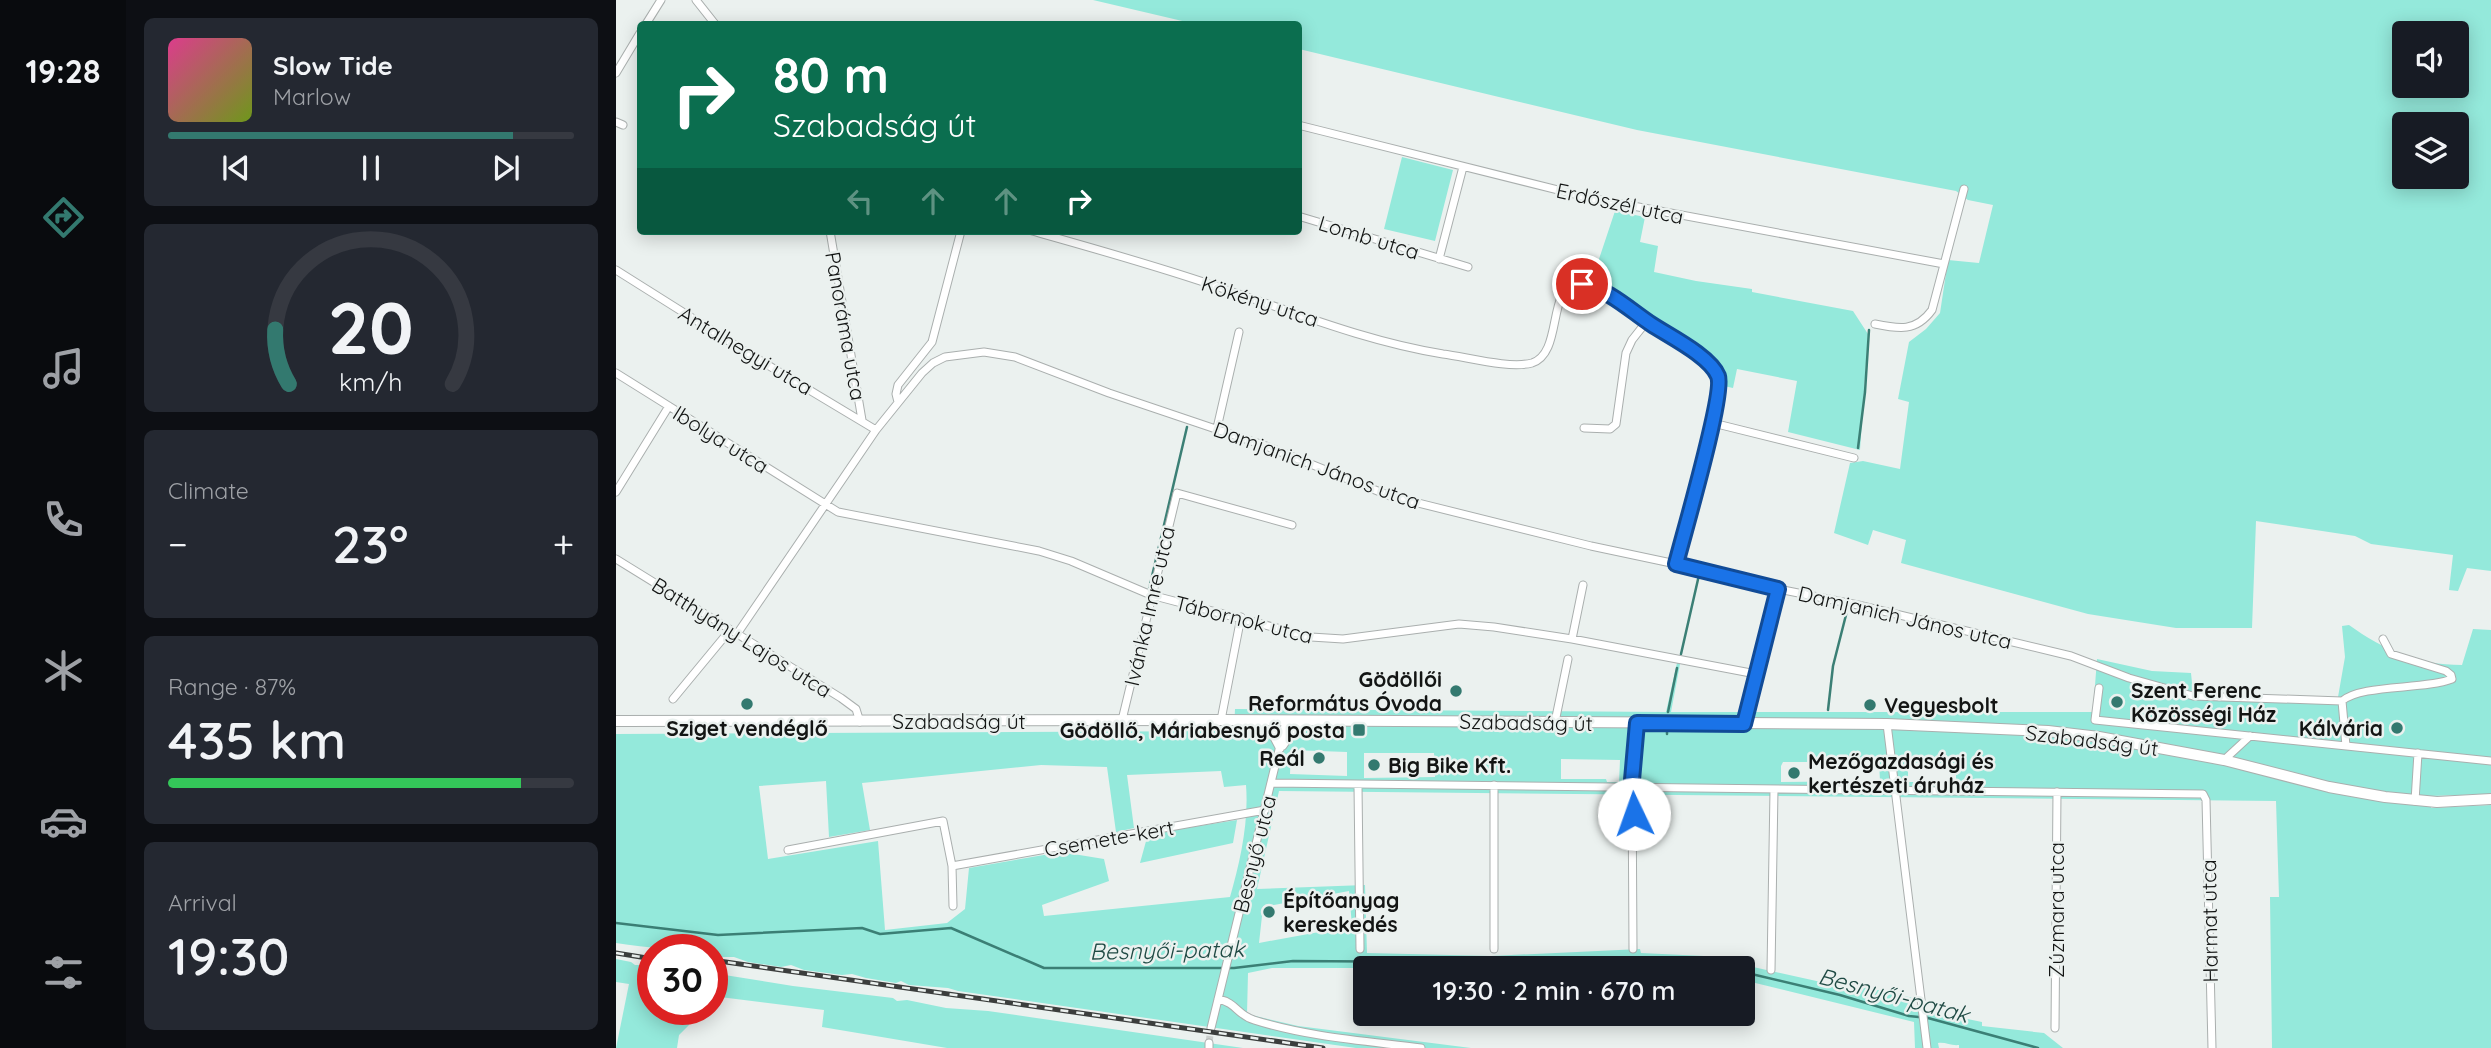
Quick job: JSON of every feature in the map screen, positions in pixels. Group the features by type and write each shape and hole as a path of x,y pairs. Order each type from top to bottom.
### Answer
{"main road":[{"name":"Szabadság út","path":"616,721 1221,720 1887,724 2054,732 2131,742 2224,760 2339,789 2415,801 2491,799"}],"street":[{"path":"648,21 661,0"},
{"path":"696,0 713,21"},
{"path":"616,74 637,38"},
{"name":"Erdőszél utca","path":"1302,126 1630,206 1944,264"},
{"name":"Lomb utca","path":"1439,259 1463,167"},
{"path":"1875,324 1911,328 1925,320 1935,307 1964,189"},
{"name":"Lomb utca","path":"1302,216 1468,267"},
{"name":"Panoráma utca","path":"831,235 862,420"},
{"path":"898,402 898,385 932,342 960,235"},
{"name":"Kökény utca","path":"1046,235 1366,335 1416,349 1490,361 1519,365 1539,359 1549,345 1562,295 1574,284 1600,289 1647,321"},
{"name":"Antalhegyi utca","path":"616,270 876,430"},
{"path":"1584,428 1606,430 1612,429 1616,424 1626,353 1630,343 1647,321 1694,352 1716,373 1720,386 1713,423 1676,564"},
{"path":"1217,428 1239,332"},
{"name":"Damjanich János utca","path":"673,699 733,632 876,430 922,373 938,360 964,354 997,353 1015,357 1109,393 1217,428 1390,496 1579,543 2071,656 2129,678 2193,696 2342,701 2355,693 2421,687 2452,679 2446,671 2394,656 2384,639"},
{"name":"Ibolya utca","path":"616,373 825,505"},
{"path":"616,492 669,406"},
{"path":"1713,423 1854,458"},
{"name":"Ivánka Imre utca","path":"1122,720 1177,493 1292,525"},
{"name":"Tábornok utca","path":"825,505 838,512 1040,551 1151,594 1311,637 1329,639 1459,624 1572,639 1756,674"},
{"name":"Batthyány Lajos utca","path":"616,559 849,704 856,709 860,722"},
{"path":"1572,639 1583,585"},
{"path":"1744,724 1778,589"},
{"path":"1221,720 1241,617"},
{"path":"1555,722 1568,659"},
{"name":"Szabadság út","path":"2099,688 2095,720 2491,761"},
{"path":"2342,701 2346,746"},
{"path":"1253,721 1270,732 1280,749 1292,733 1310,721"},
{"name":"Besnyő utca","path":"1211,1027 1286,721"},
{"path":"1633,949 1632,780 1637,723"},
{"path":"1887,724 1927,1048"},
{"path":"2224,760 2250,736"},
{"path":"2415,801 2418,754"},
{"path":"1272,783 2057,792"},
{"path":"1494,785 1494,949"},
{"path":"1358,786 1360,948"},
{"path":"1771,970 1774,790"},
{"name":"Harmat utca","path":"2057,792 2205,795 2212,1048"},
{"name":"Zúzmara utca","path":"2055,1028 2057,792"},
{"name":"Csemete-kert","path":"952,866 1265,810"},
{"path":"788,850 943,821 952,866 953,906"},
{"path":"1217,999 1230,1002 1247,1017 1264,1023 1336,1037 1421,1048"}],"green space":[{"path":"1093,0 2491,0 2491,571 2467,568 2458,591 2449,590 2453,555 2371,544 2355,536 2256,521 2252,628 2176,628 2088,614 1901,563 1906,540 1873,530 1868,545 1834,533 1850,463 1863,461 1900,469 1909,402 1898,399 1909,342 1926,329 1940,313 1948,260 1979,263 1993,205 1968,200 1956,191 1637,130 1302,50 1302,21 1182,21"},
{"path":"1402,157 1453,170 1435,241 1384,229"},
{"path":"1615,211 1645,217 1640,242 1658,246 1654,272 1752,289 1752,292 1853,311 1868,334 1860,450 1788,432 1797,381 1737,369 1733,388 1724,386 1713,363 1597,285 1594,274"},
{"path":"2349,625 2388,649 2416,659 2462,665 2473,629 2491,630 2491,794 2430,796 2431,808 2491,805 2491,1048 2272,1048 2270,897 2279,897 2276,801 1279,791 1257,889 1365,885 1367,953 1491,956 1353,956 1353,968 1272,968 1248,973 1247,1014 1298,1026 1471,1048 1356,1048 948,988 909,985 901,981 896,983 852,974 804,970 791,965 781,967 748,962 728,957 728,934 637,934 637,945 616,943 616,734 1234,731 1235,709 1666,712 1677,663 1680,664 1671,712 2093,712 2097,659 2152,671 2191,673 2193,693 2338,697 2345,657 2342,626","holes":["1291,750 1347,752 1347,776 1290,774","1364,753 1434,753 1435,777 1364,778","1561,759 1620,760 1619,782 1607,782 1606,779 1561,779","1783,762 1879,762 1880,781 1781,782","1908,763 1956,763 1956,782 1908,782","1041,765 1107,767 1116,832 1134,828 1127,775 1221,771 1224,787 1246,785 1243,842 1230,897 1044,916 1042,905 1109,881 1104,859 1061,852 969,868 965,909 947,923 885,930 878,841 768,859 759,786 826,781 829,837 870,830 862,783","1349,891 1352,926 1259,943 1263,907"]},
{"path":"1237,820 1233,843 1140,863 1148,834"},
{"path":"1640,949 1641,953 1704,956 1491,956"},
{"path":"616,959 637,965 637,1025 689,1025 679,1035 677,1048 616,1048 629,984 616,982"},
{"path":"1755,967 1848,988 1848,983 1913,998 1914,1008 1982,1022 1982,1026 2044,1033 2063,1048 1959,1048 1959,1045 1938,1043 1939,1048 1915,1048 1914,1022 1755,983"},
{"path":"728,976 1243,1048 947,1048 822,1027 824,1010 728,998"}],"waterway":[{"path":"1858,448 1869,330"},
{"path":"1149,589 1187,427"},
{"path":"1681,654 1699,575"},
{"path":"1828,710 1833,666 1847,611"},
{"path":"1668,712 1677,668"},
{"name":"Besnyői-patak","path":"616,923 718,935 862,928 880,934 951,928 1044,968 1234,968 1293,961 1353,961"},
{"name":"Besnyői-patak","path":"1755,975 2038,1048"}],"tunnel":[{"path":"1209,1043 1211,1028"}],"railway":[{"path":"616,953 637,956"},
{"path":"728,962 1323,1048"}],"place":[{"name":"Gödöllői Református Óvoda","path":"1456,691"},
{"name":"Szent Ferenc Közösségi Ház","path":"2117,702"},
{"name":"Sziget vendéglő","path":"747,704"},
{"name":"Vegyesbolt","path":"1870,705"},
{"name":"Kálvária","path":"2397,728"},
{"name":"Gödöllő, Máriabesnyő posta","path":"1359,730"},
{"name":"Reál","path":"1319,758"},
{"name":"Big Bike Kft.","path":"1374,765"},
{"name":"Mezőgazdasági és kertészeti áruház","path":"1794,773"},
{"name":"Építőanyag kereskedés","path":"1269,912"}],"route":[{"path":"1582,284 1605,292 1694,352 1714,369 1719,377 1720,386 1713,423 1676,564 1778,589 1744,724 1637,723 1632,780 1634,814"}]}
